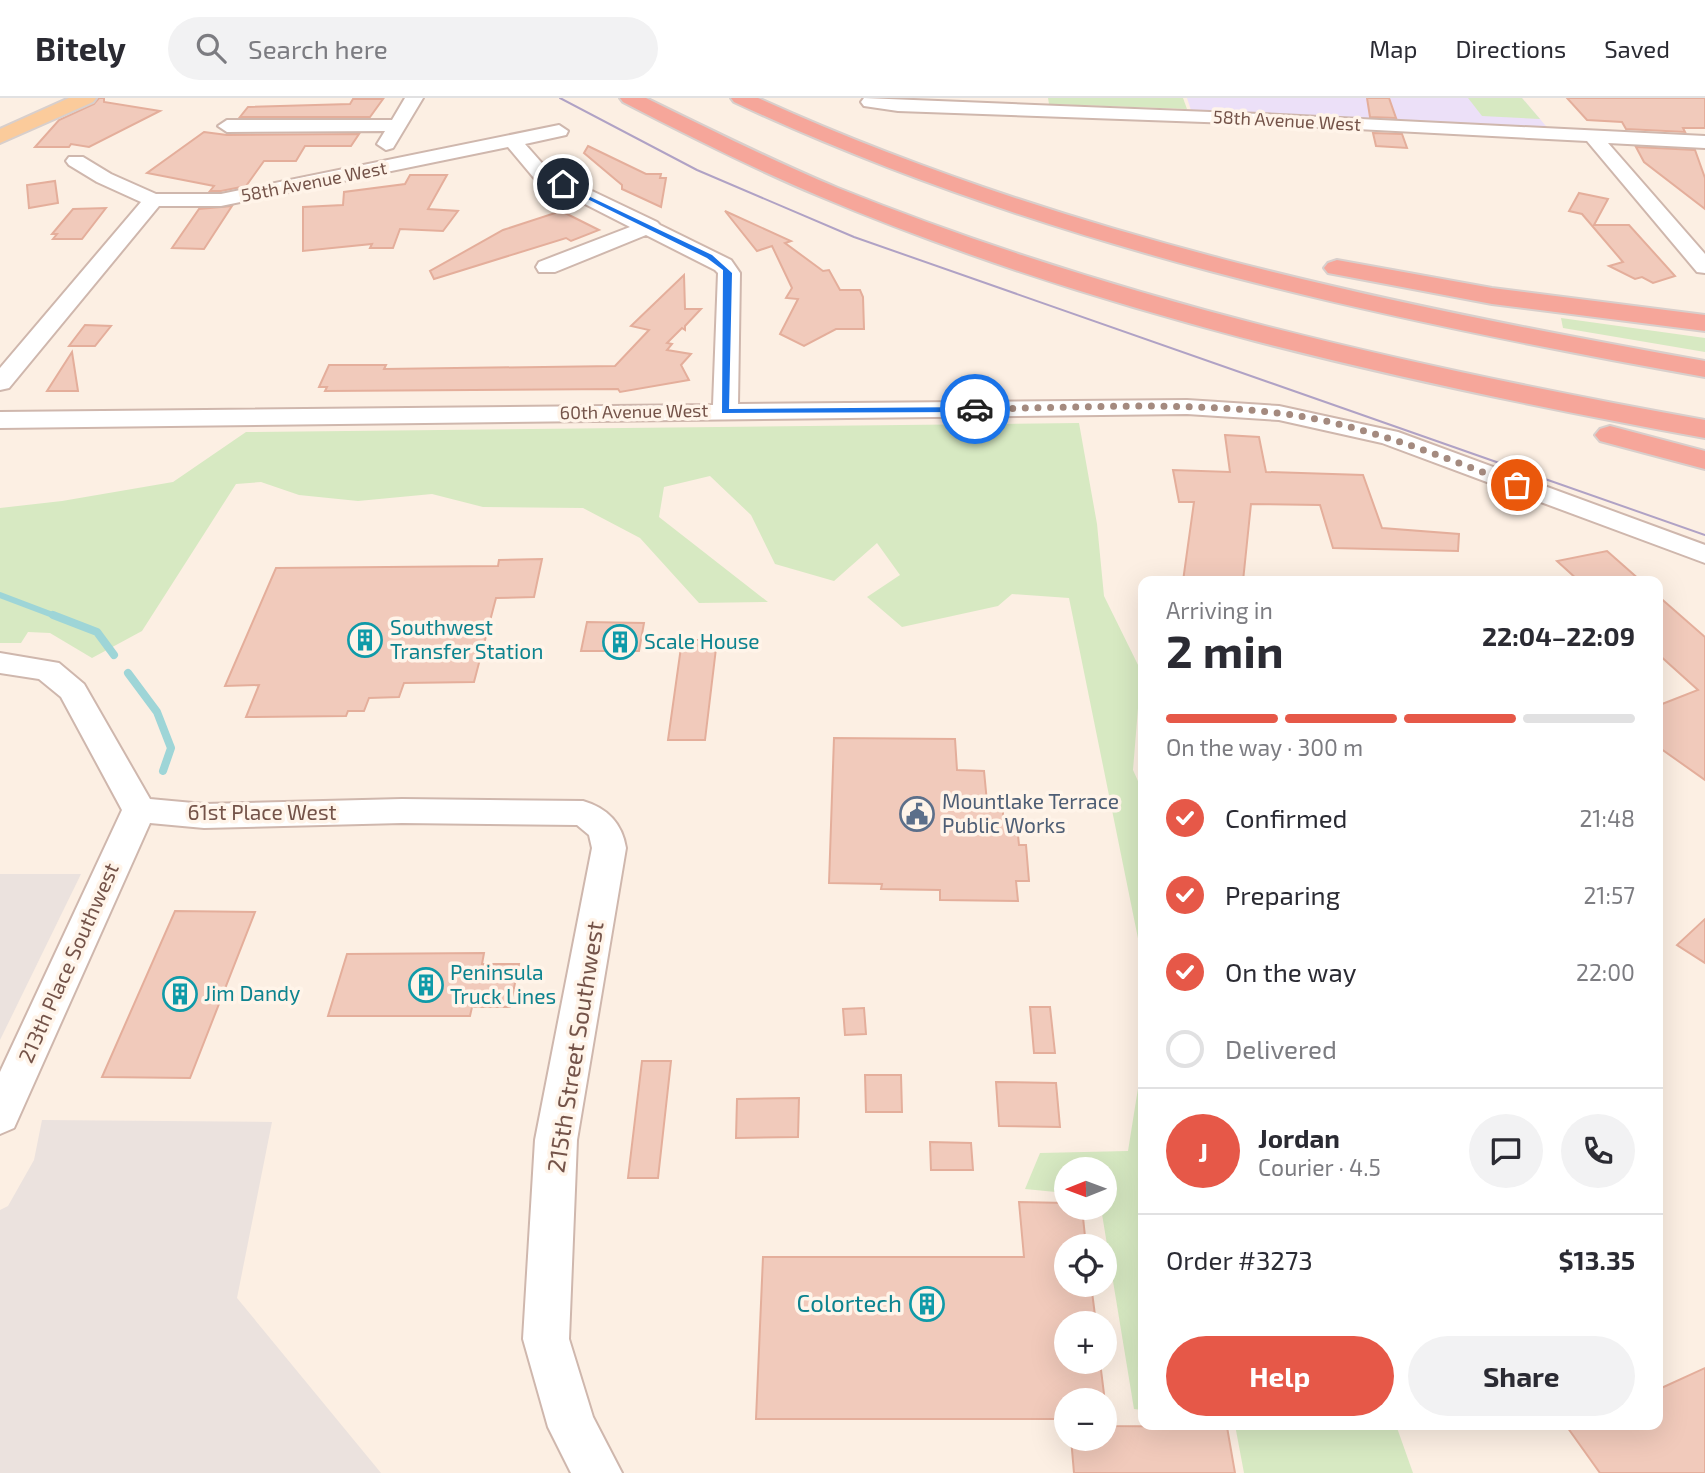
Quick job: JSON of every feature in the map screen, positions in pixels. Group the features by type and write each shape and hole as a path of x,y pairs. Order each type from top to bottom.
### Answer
{"highway":[{"path":"630,98 777,170 902,220 1037,268 1237,326 1434,375 1705,429"},
{"path":"741,98 855,149 918,172 1004,202 1160,249 1327,292 1451,320 1705,369"},
{"path":"762,98 853,133 978,174 1114,214 1273,254"},
{"path":"1313,263 1492,296 1705,323"},
{"path":"1237,326 1299,355 1705,460"}],"main road":[{"path":"0,137 86,98"}],"street":[{"path":"370,172 414,98"},
{"path":"959,98 985,108"},
{"name":"58th Avenue West","path":"870,102 898,106 1272,119 1705,142"},
{"path":"258,119 400,122"},
{"path":"227,126 400,122"},
{"name":"58th Avenue West","path":"76,161 104,178 153,200 221,200 370,172 559,131"},
{"path":"1593,137 1705,268"},
{"path":"513,142 541,174 717,261 729,273 725,411"},
{"path":"0,383 153,200"},
{"path":"547,267 650,226"},
{"name":"60th Avenue West","path":"0,420 1187,407 1279,413 1389,437 1705,555"},
{"path":"0,663 48,670 73,691 139,810"},
{"name":"61st Place West","path":"139,810 204,816 402,811 583,813 600,824"},
{"name":"213th Place Southwest","path":"0,1116 139,810"},
{"name":"215th Street Southwest","path":"598,1473 572,1427 546,1339 555,1140 610,848 608,836 600,824"}],"shaded area":[{"path":"1187,98 1522,98 1551,132 1191,110"},
{"path":"0,874 81,874 0,1040"},
{"path":"42,1120 272,1122 237,1298 381,1473 0,1473 0,1210 8,1206 34,1160"}],"green space":[{"path":"1048,98 1183,98 1187,109 1049,104"},
{"path":"1468,98 1522,98 1540,119 1482,116"},
{"path":"1561,318 1705,338 1705,352 1563,328"},
{"path":"1079,423 1097,524 1104,596 1138,665 1133,770 1138,781 1138,938 1069,598 1012,594 998,606 902,627 867,597 900,575 877,543 834,581 775,564 751,515 710,476 664,487 659,517 768,602 699,603 640,538 583,508 483,507 432,494 358,501 299,495 261,482 236,484 142,631 92,658 50,633 28,632 21,643 0,643 0,508 62,501 173,482 246,432"},
{"path":"1138,1088 1138,1409 1134,1409 1116,1297 1117,1234 1105,1234 1103,1220 1117,1220 1117,1157 1054,1157 1054,1192 1025,1189 1040,1153 1128,1151"},
{"path":"1236,1430 1398,1430 1413,1473 1244,1473"}],"building":[{"path":"99,98 104,98 104,102 160,111 89,147 71,144 69,147 35,147 59,120 94,104"},
{"path":"1367,98 1389,98 1396,118 1370,117"},
{"path":"1567,98 1705,98 1705,128 1683,128 1685,132 1626,129 1622,122 1587,120"},
{"path":"353,99 383,99 370,117 240,117 248,107 350,104"},
{"path":"204,132 227,135 359,134 351,146 305,146 296,161 264,161 246,186 221,191 210,191 214,186 147,173"},
{"path":"1373,133 1402,134 1407,148 1376,146"},
{"path":"588,146 646,174 661,174 660,178 666,178 661,207 622,189 622,185 584,153"},
{"path":"1636,147 1695,150 1705,178 1705,209 1644,162"},
{"path":"410,175 447,175 428,209 458,211 443,231 400,229 393,248 370,248 372,244 303,251 303,207 343,205 344,192 405,184"},
{"path":"55,181 58,203 29,208 27,185"},
{"path":"1579,193 1608,199 1594,225 1629,225 1675,276 1653,283 1642,277 1635,279 1609,266 1623,262 1582,214 1569,211"},
{"path":"232,206 204,249 172,248 199,209"},
{"path":"106,208 82,239 53,239 57,234 52,234 73,209"},
{"path":"561,211 599,230 571,241 566,238 434,279 430,271 503,230"},
{"path":"725,211 791,241 785,243 823,271 829,270 840,290 860,290 863,297 864,329 836,329 804,346 780,334 798,299 786,298 792,288 772,246 757,251"},
{"path":"684,275 685,309 701,309 685,326 685,330 682,328 667,343 672,344 667,350 691,354 681,365 689,380 620,392 618,389 325,391 327,387 319,387 329,365 386,365 384,369 615,366 649,330 631,326"},
{"path":"85,325 111,326 95,346 69,346"},
{"path":"72,352 78,391 47,391"},
{"path":"1225,435 1259,437 1266,472 1363,475 1382,528 1459,534 1458,551 1333,548 1320,505 1251,504 1244,576 1184,576 1194,502 1179,502 1173,470 1230,472"},
{"path":"1607,551 1635,576 1574,576 1557,561"},
{"name":"Southwest Transfer Station","path":"542,559 534,597 496,598 474,682 404,683 399,697 369,698 364,711 348,711 346,716 246,717 259,685 225,686 276,568 498,566 499,560"},
{"path":"1663,600 1705,637 1705,780 1663,750 1663,704 1698,690 1663,658"},
{"name":"Scale House","path":"587,622 644,623 639,651 581,651"},
{"path":"682,640 717,640 705,740 668,740"},
{"name":"Mountlake Terrace Public Works","path":"834,738 955,739 957,770 984,771 987,802 1002,802 1004,825 1017,825 1019,845 1026,845 1029,881 1016,881 1018,901 940,900 940,890 881,889 882,884 829,883"},
{"name":"Jim Dandy","path":"175,911 255,912 190,1078 102,1077"},
{"path":"1705,919 1705,963 1677,945"},
{"name":"Peninsula Truck Lines","path":"484,953 482,964 519,964 510,1007 472,1007 470,1016 328,1016 347,954"},
{"path":"1030,1007 1050,1007 1055,1053 1034,1053"},
{"path":"864,1008 866,1034 845,1035 843,1009"},
{"path":"642,1061 671,1061 658,1178 628,1178"},
{"path":"865,1075 901,1075 902,1112 866,1112"},
{"path":"996,1082 1056,1083 1060,1127 999,1126"},
{"path":"799,1098 798,1137 736,1138 737,1099"},
{"path":"930,1142 971,1143 973,1170 931,1170"},
{"name":"Colortech","path":"1019,1202 1054,1203 1054,1220 1083,1220 1085,1234 1054,1234 1054,1297 1093,1297 1094,1311 1054,1311 1054,1374 1102,1374 1103,1388 1054,1388 1054,1419 756,1419 763,1257 1024,1257"},
{"path":"1705,1368 1705,1473 1600,1473 1569,1430 1663,1430 1663,1387"},
{"name":"Colortech","path":"1117,1426 1138,1426 1138,1430 1228,1430 1235,1473 1074,1473 1072,1451 1117,1451"}],"waterway":[{"path":"0,595 58,617"},
{"path":"53,615 97,632 114,655"},
{"path":"128,673 157,712 171,748 163,771"}],"tram line":[{"path":"560,98 697,170 854,237 1705,535"}],"way so far":[{"path":"975,409 1187,407 1279,413 1389,437 1517,485"}],"place":[{"name":"Southwest Transfer Station","path":"365,640"},
{"name":"Scale House","path":"620,642"},
{"name":"Mountlake Terrace Public Works","path":"917,814"},
{"name":"Peninsula Truck Lines","path":"426,985"},
{"name":"Jim Dandy","path":"180,994"},
{"name":"Colortech","path":"927,1304"}],"route":[{"path":"563,184 709,257 723,265 729,273 725,411 975,409"}]}
